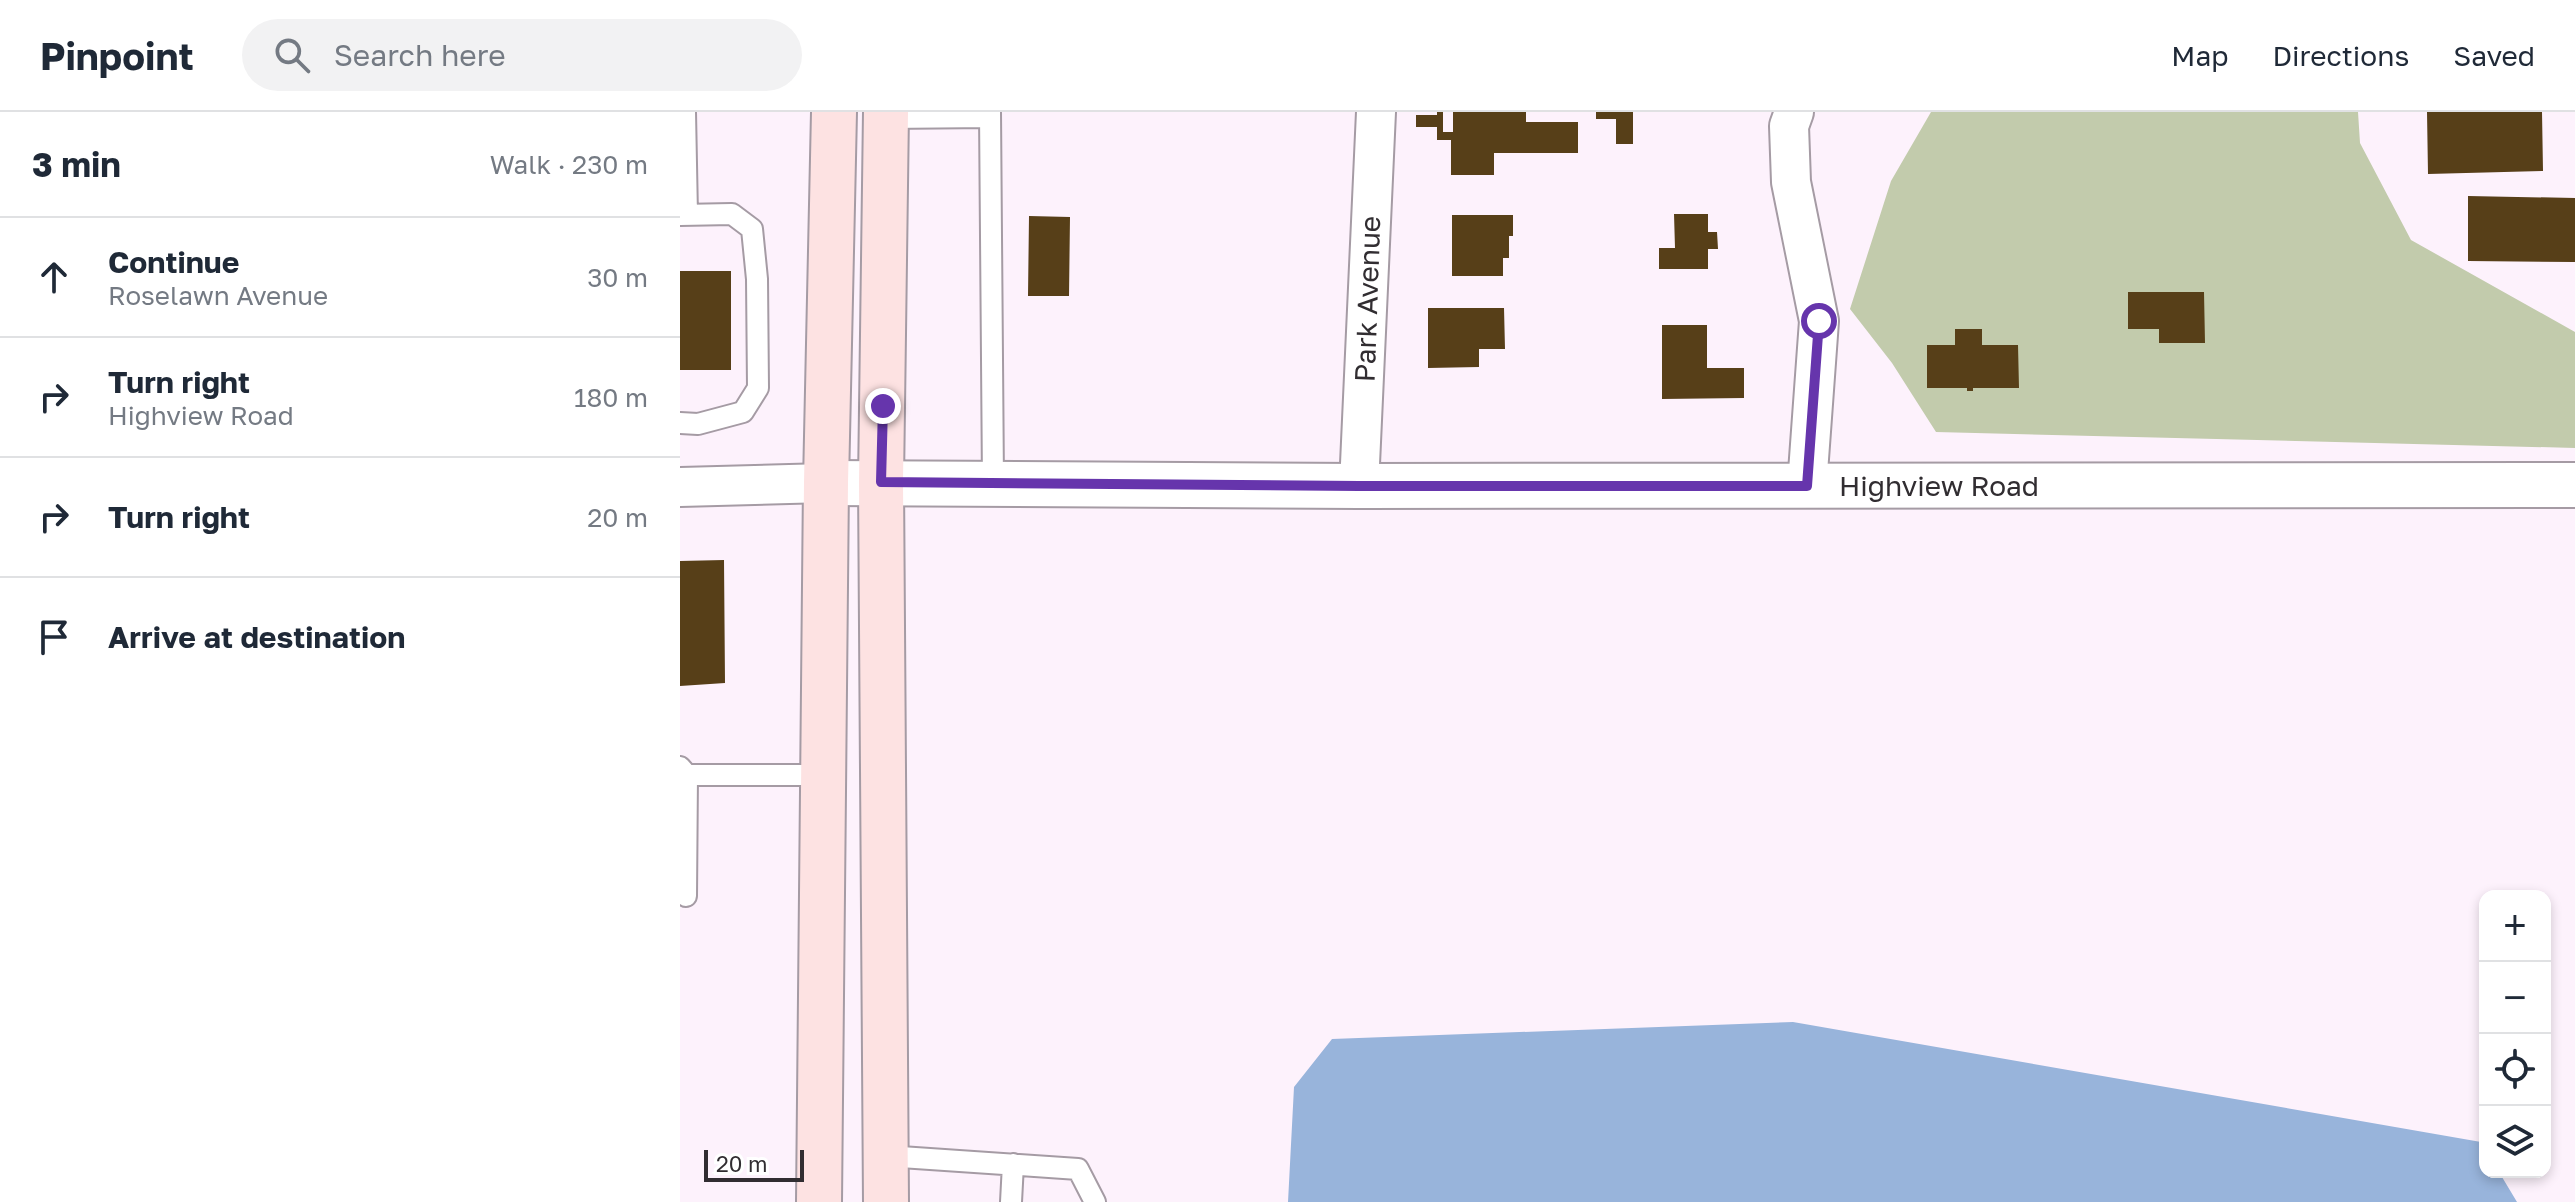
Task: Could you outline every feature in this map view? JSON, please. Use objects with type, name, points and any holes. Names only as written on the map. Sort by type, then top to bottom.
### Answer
[{"type":"main road","points":[[819,1202],[826,483],[834,112]]},
{"type":"main road","points":[[886,115],[881,482],[886,1202]]},
{"type":"street","name":"Park Avenue","points":[[1359,486],[1376,112]]},
{"type":"street","points":[[1794,112],[1789,126],[1791,182],[1819,321],[1807,486]]},
{"type":"street","name":"Highview Road","points":[[680,487],[881,482],[1359,486],[2575,485]]},
{"type":"lane","points":[[680,423],[698,424],[743,412],[758,388],[757,279],[752,229],[732,214],[684,215],[685,112]]},
{"type":"lane","points":[[886,115],[990,115],[993,482]]},
{"type":"lane","points":[[686,896],[684,771],[823,775]]},
{"type":"lane","points":[[886,1156],[1078,1169],[1095,1202]]},
{"type":"lane","points":[[1011,1202],[1013,1164]]},
{"type":"green space","points":[[1931,112],[2358,112],[2360,143],[2411,240],[2575,332],[2575,448],[1936,432],[1892,363],[1850,309],[1891,181]]},
{"type":"water","points":[[1793,1022],[2479,1142],[2479,1178],[2503,1178],[2517,1202],[1288,1202],[1294,1087],[1332,1039]]},
{"type":"building","points":[[1437,112],[1443,112],[1443,132],[1453,132],[1453,112],[1526,112],[1526,122],[1578,122],[1578,153],[1494,153],[1494,175],[1451,175],[1451,140],[1437,140],[1437,127],[1416,127],[1416,115],[1437,115]]},
{"type":"building","points":[[1596,112],[1633,112],[1633,144],[1616,144],[1616,119],[1596,119]]},
{"type":"building","points":[[2427,112],[2542,112],[2543,171],[2428,174]]},
{"type":"building","points":[[2468,196],[2575,198],[2575,262],[2468,261]]},
{"type":"building","points":[[1674,214],[1708,214],[1708,232],[1717,232],[1718,249],[1708,249],[1708,269],[1659,269],[1659,248],[1675,248]]},
{"type":"building","points":[[1452,215],[1513,215],[1513,236],[1509,236],[1509,258],[1503,258],[1503,276],[1452,276]]},
{"type":"building","points":[[1029,216],[1070,217],[1069,296],[1028,296]]},
{"type":"building","points":[[680,271],[731,271],[731,370],[680,370]]},
{"type":"building","points":[[2128,292],[2204,292],[2205,343],[2159,343],[2159,329],[2128,329]]},
{"type":"building","points":[[1428,308],[1504,308],[1505,349],[1479,349],[1479,367],[1428,368]]},
{"type":"building","points":[[1662,325],[1707,325],[1707,368],[1744,368],[1744,398],[1662,399]]},
{"type":"building","points":[[1955,329],[1982,329],[1982,345],[2018,345],[2019,388],[1973,388],[1973,391],[1967,391],[1967,388],[1927,388],[1927,345],[1955,345]]},
{"type":"building","points":[[724,560],[725,683],[680,686],[680,561]]},
{"type":"route","points":[[883,406],[881,482],[1807,486],[1819,321]]}]
